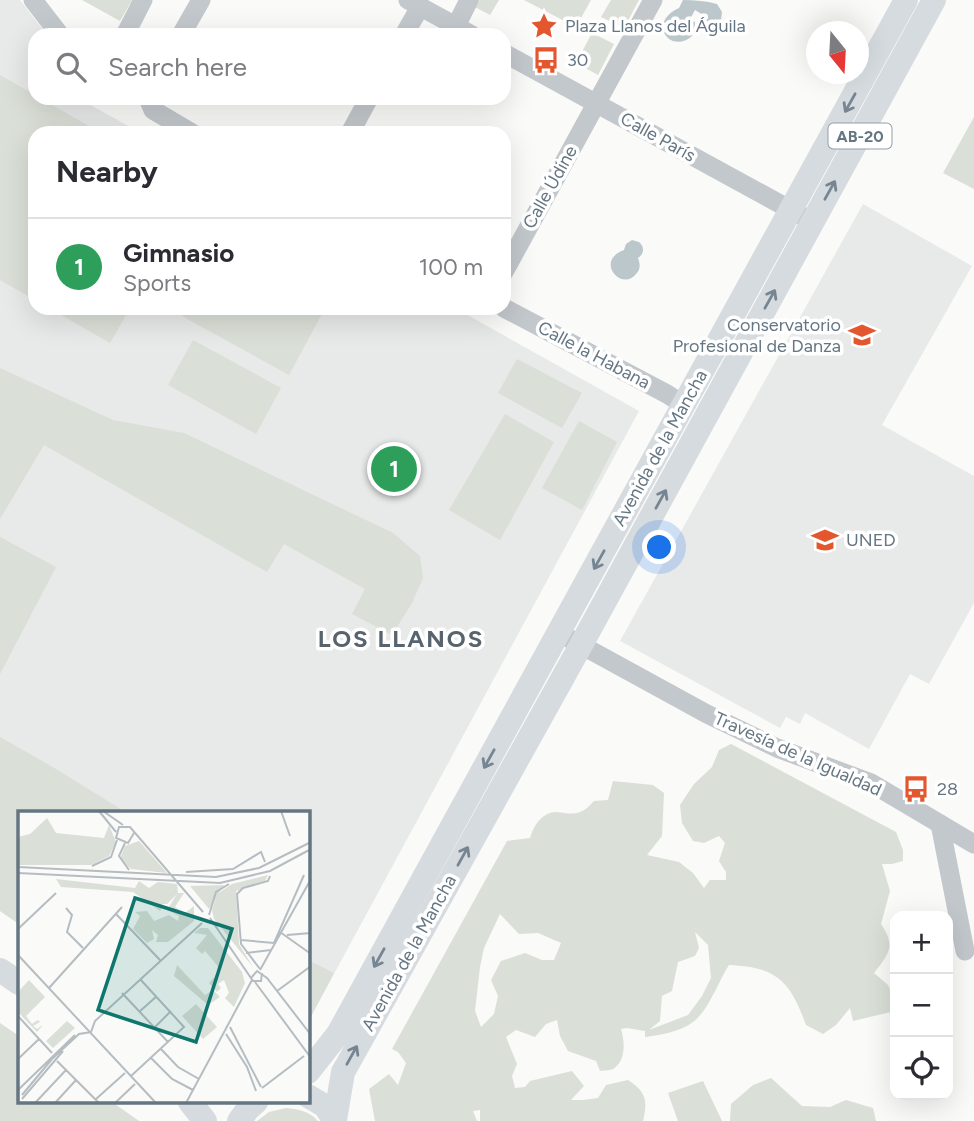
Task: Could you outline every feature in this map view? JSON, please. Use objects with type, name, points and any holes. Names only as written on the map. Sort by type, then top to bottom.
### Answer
[{"type":"main road","name":"Avenida de la Mancha","points":[[310,1069],[338,1034],[684,405],[802,216],[917,5]]},
{"type":"main road","name":"Avenida de la Mancha","points":[[335,1121],[343,1072],[785,271],[802,216]]},
{"type":"main road","points":[[0,970],[18,982]]},
{"type":"main road","points":[[310,1097],[325,1106],[335,1121]]},
{"type":"main road","points":[[192,1104],[205,1121]]},
{"type":"main road","points":[[239,1121],[254,1104]]},
{"type":"street","points":[[33,0],[55,28]]},
{"type":"street","points":[[128,28],[142,0]]},
{"type":"street","points":[[185,28],[201,0]]},
{"type":"street","points":[[465,28],[470,0]]},
{"type":"street","points":[[596,103],[653,0]]},
{"type":"street","points":[[406,28],[414,3],[459,28]]},
{"type":"street","name":"Calle París","points":[[511,57],[802,216]]},
{"type":"street","name":"Calle Údine","points":[[511,259],[596,103]]},
{"type":"street","points":[[151,105],[153,110],[180,126]]},
{"type":"street","points":[[354,126],[365,105]]},
{"type":"street","name":"Calle la Habana","points":[[511,312],[684,405]]},
{"type":"street","points":[[558,633],[581,645]]},
{"type":"street","name":"Travesía de la Igualdad","points":[[581,645],[707,714],[777,748],[871,783],[974,844]]},
{"type":"street","points":[[940,824],[965,951]]},
{"type":"shaded area","points":[[0,0],[20,0],[42,28],[28,28],[28,105],[91,105],[128,126],[28,126],[28,315],[468,315],[639,411],[310,1018],[310,811],[18,811],[18,923],[0,911]]},
{"type":"shaded area","points":[[82,0],[132,0],[120,21]]},
{"type":"shaded area","points":[[471,0],[499,0],[490,15],[469,4]]},
{"type":"shaded area","points":[[524,0],[591,0],[576,27]]},
{"type":"shaded area","points":[[611,0],[639,0],[624,28],[601,17]]},
{"type":"shaded area","points":[[683,0],[717,4],[722,12],[721,20],[716,25],[706,25],[700,18],[703,15],[695,10],[690,19],[695,22],[692,36],[684,41],[676,42],[670,39],[665,35],[664,21],[679,8]]},
{"type":"shaded area","points":[[592,33],[614,44],[598,75],[576,63]]},
{"type":"shaded area","points":[[0,75],[28,91],[28,105],[52,105],[89,126],[28,126],[28,296],[0,280]]},
{"type":"shaded area","points":[[974,117],[974,189],[943,173]]},
{"type":"shaded area","name":"UNED","points":[[863,204],[972,266],[882,425],[974,476],[974,603],[929,684],[910,674],[869,749],[805,713],[800,724],[786,717],[780,728],[620,641]]},
{"type":"shaded area","points":[[632,240],[641,244],[642,255],[638,258],[640,264],[636,274],[630,279],[624,279],[614,273],[611,261]]},
{"type":"shaded area","points":[[61,315],[126,315],[110,343]]},
{"type":"shaded area","points":[[182,315],[321,315],[289,375]]},
{"type":"shaded area","points":[[193,340],[281,388],[256,434],[168,385]]},
{"type":"shaded area","points":[[517,359],[582,393],[562,428],[498,393]]},
{"type":"shaded area","points":[[0,368],[113,420],[184,433],[393,533],[420,556],[423,578],[412,603],[392,635],[352,614],[365,589],[284,544],[267,572],[44,445],[0,519]]},
{"type":"shaded area","points":[[505,414],[554,442],[500,540],[449,510]]},
{"type":"shaded area","points":[[579,421],[617,442],[582,510],[542,488]]},
{"type":"shaded area","points":[[0,537],[56,567],[0,674]]},
{"type":"shaded area","points":[[0,737],[124,811],[18,811],[18,923],[0,911]]},
{"type":"shaded area","points":[[731,744],[896,832],[903,850],[903,861],[882,864],[890,891],[881,924],[888,938],[889,950],[874,973],[890,990],[890,1012],[853,1021],[850,1008],[836,1025],[823,1034],[806,1025],[794,997],[779,979],[759,969],[729,965],[704,1010],[688,1025],[645,1037],[645,1031],[621,1029],[624,1045],[622,1056],[617,1066],[611,1070],[600,1071],[596,1061],[568,1051],[560,1036],[557,1020],[546,1024],[535,1037],[516,1030],[506,1037],[517,1064],[512,1076],[515,1088],[525,1087],[530,1081],[572,1071],[584,1086],[571,1100],[583,1100],[598,1098],[606,1085],[628,1080],[644,1097],[643,1121],[480,1121],[480,1110],[473,1111],[477,1121],[375,1121],[369,1089],[389,1074],[398,1085],[406,1063],[398,1052],[392,1049],[507,841],[530,838],[536,824],[547,814],[577,813],[594,801],[608,800],[613,781],[653,785],[664,793],[662,836],[647,855],[679,862],[693,873],[704,888],[710,880],[726,880],[726,872],[719,861],[725,843],[719,836],[704,843],[693,841],[682,823],[680,805],[694,784],[712,767],[719,750]],"holes":[[[500,914],[519,934],[538,933],[561,943],[554,960],[542,960],[525,953],[501,961],[491,980],[498,996],[494,1014],[481,1027],[475,1011],[480,967],[484,948]],[[695,932],[708,945],[711,978],[702,996],[688,1015],[649,1030],[660,1021],[662,996],[672,991],[678,962],[695,956],[699,948]]]},
{"type":"shaded area","points":[[310,961],[334,973],[310,1018]]},
{"type":"shaded area","points":[[0,1023],[18,1035],[18,1104],[115,1104],[139,1121],[0,1121]]},
{"type":"shaded area","points":[[771,1078],[802,1106],[830,1107],[846,1100],[873,1108],[876,1121],[730,1121],[731,1104],[753,1085]]},
{"type":"shaded area","points":[[703,1081],[722,1121],[678,1121],[668,1093]]},
{"type":"shaded area","points":[[286,1108],[303,1111],[318,1121],[257,1121],[269,1112]]},
{"type":"place","name":"Plaza Llanos del Águila","points":[[544,26]]},
{"type":"place","name":"30","points":[[546,60]]},
{"type":"place","name":"Conservatorio Profesional de Danza","points":[[862,335]]},
{"type":"place","name":"Gimnasio","points":[[394,469]]},
{"type":"place","name":"UNED","points":[[825,540]]},
{"type":"place","name":"28","points":[[916,789]]},
{"type":"district","name":"LOS LLANOS","points":[[401,638]]}]
